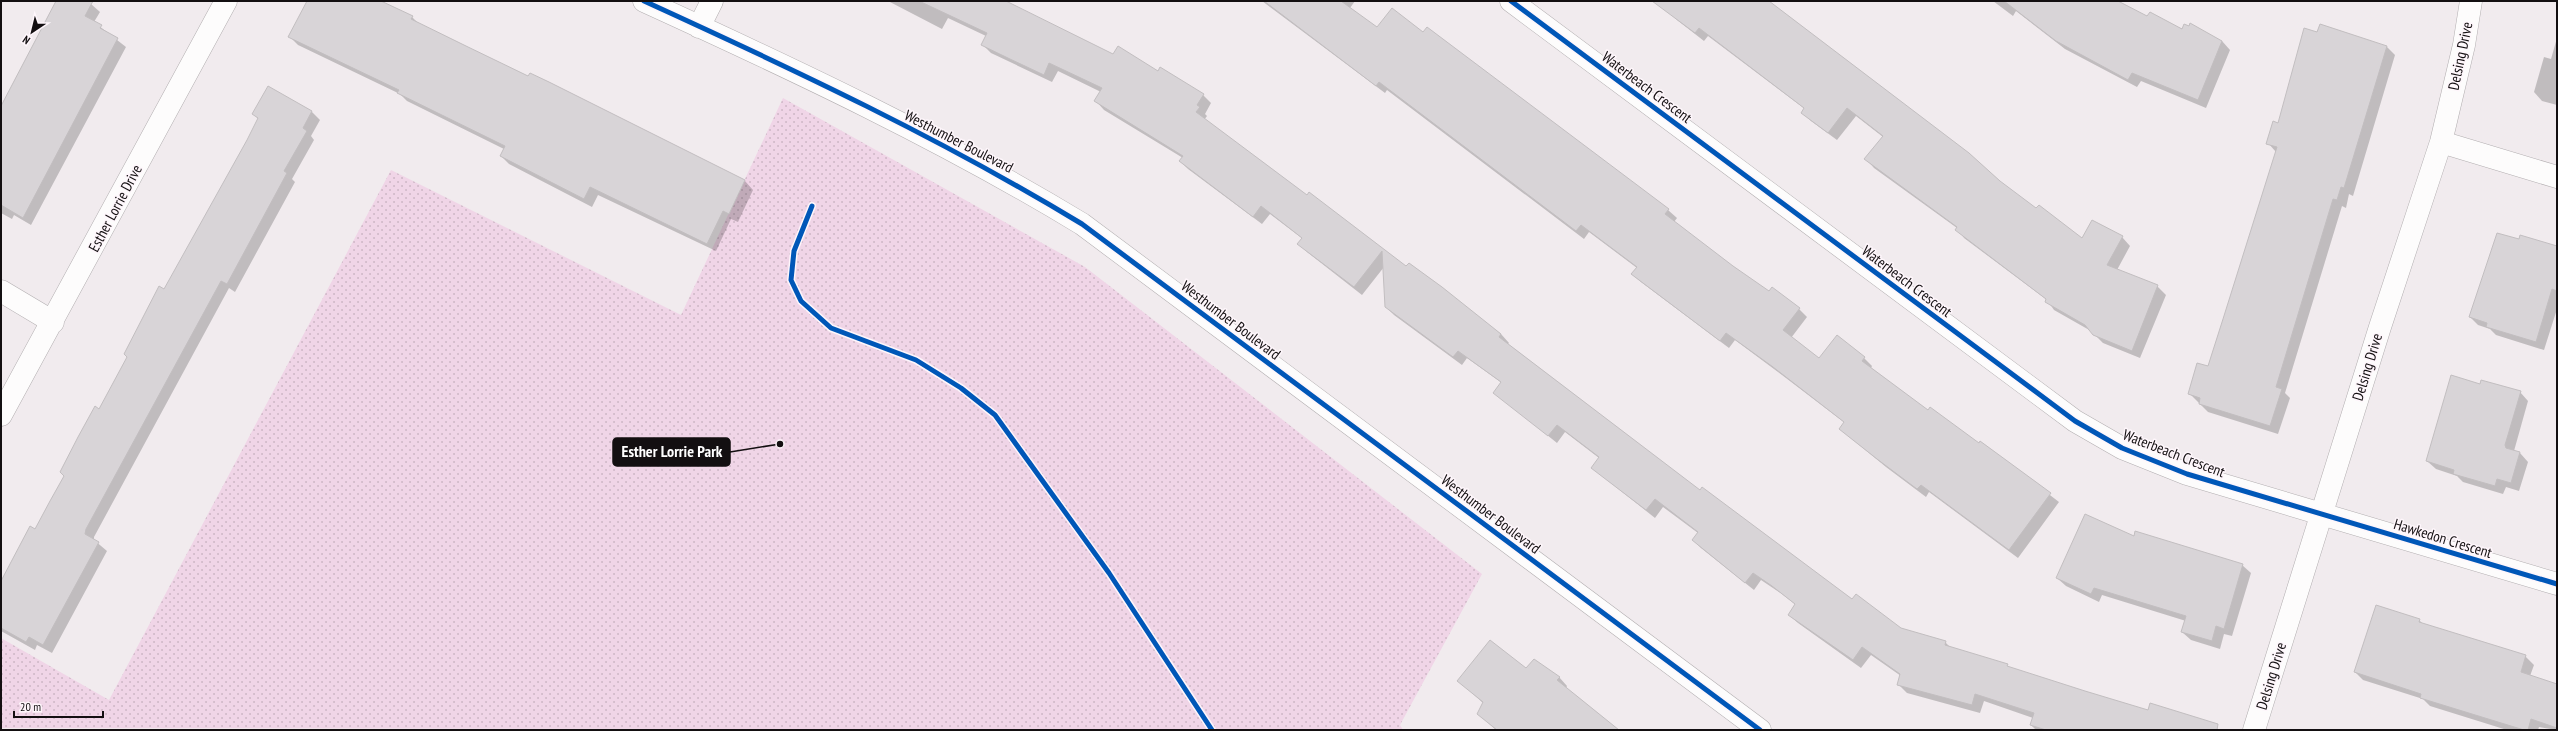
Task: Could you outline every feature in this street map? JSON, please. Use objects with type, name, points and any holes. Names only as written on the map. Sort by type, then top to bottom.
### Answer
[{"type":"street","name":"Esther Lorrie Drive","points":[[1,415],[54,322],[226,1]]},
{"type":"street","name":"Westhumber Boulevard","points":[[644,1],[847,98],[1014,183],[1082,224],[1760,730]]},
{"type":"street","points":[[700,27],[712,1]]},
{"type":"street","name":"Waterbeach Crescent","points":[[1511,1],[2075,421],[2122,448],[2187,474],[2322,514]]},
{"type":"street","name":"Delsing Drive","points":[[2254,730],[2380,327],[2441,142],[2464,45],[2471,1]]},
{"type":"street","points":[[2441,142],[2557,177]]},
{"type":"street","points":[[1,291],[54,322]]},
{"type":"street","name":"Hawkedon Crescent","points":[[2322,514],[2557,584]]},
{"type":"shaded area","points":[[783,98],[1085,267],[1482,574],[1400,725],[1403,730],[1,728],[1,638],[109,700],[391,170],[681,315]]},
{"type":"building","points":[[56,1],[93,1],[85,16],[102,25],[100,28],[118,38],[23,218],[1,205],[1,106]]},
{"type":"building","points":[[307,1],[381,1],[413,16],[411,19],[528,76],[530,73],[549,82],[745,180],[729,214],[723,211],[707,244],[590,187],[584,199],[500,156],[505,146],[397,93],[399,90],[288,37]]},
{"type":"building","points":[[919,1],[1006,1],[1113,54],[1118,46],[1158,71],[1160,67],[1204,94],[1197,105],[1200,107],[1196,112],[1307,195],[1309,192],[1406,266],[1409,263],[1442,287],[1501,334],[1499,337],[1700,490],[1702,487],[1852,599],[1856,594],[1901,628],[1946,641],[1945,645],[2008,664],[2007,666],[2085,691],[2148,710],[2150,703],[2218,724],[2217,730],[2046,730],[2030,725],[2034,713],[1975,694],[1972,705],[1897,685],[1900,674],[1862,647],[1853,660],[1788,615],[1795,604],[1772,586],[1753,573],[1745,583],[1692,540],[1698,532],[1655,499],[1646,510],[1591,468],[1599,457],[1557,425],[1548,436],[1493,393],[1501,382],[1458,351],[1453,357],[1385,307],[1382,251],[1354,287],[1297,244],[1302,238],[1261,206],[1253,217],[1179,161],[1183,156],[1094,101],[1102,88],[1049,63],[1044,75],[1010,59],[981,45],[987,33]]},
{"type":"building","points":[[1264,1],[1341,1],[1377,27],[1392,8],[1423,32],[1427,27],[1669,209],[1665,214],[1733,266],[1769,291],[1772,287],[1800,308],[1783,330],[1819,358],[1837,335],[1865,357],[1862,361],[1928,410],[1930,407],[1979,443],[1980,441],[2051,493],[2009,550],[1921,485],[1917,489],[1877,459],[1839,429],[1844,422],[1773,367],[1726,333],[1720,341],[1631,274],[1637,267],[1581,225],[1576,231],[1379,82],[1376,86]]},
{"type":"building","points":[[1652,1],[1769,1],[1969,153],[2000,181],[2036,208],[2039,205],[2082,238],[2092,220],[2123,236],[2107,265],[2158,285],[2132,351],[2093,335],[2085,325],[2045,302],[2046,299],[1955,230],[1957,227],[1864,159],[1883,136],[1847,108],[1828,133],[1801,113],[1804,108],[1699,28],[1695,33]]},
{"type":"building","points":[[2004,1],[2118,1],[2147,16],[2150,12],[2182,29],[2184,24],[2189,26],[2190,23],[2222,41],[2198,100],[2132,73],[2128,80],[2056,41]]},
{"type":"building","points":[[2320,24],[2387,46],[2344,188],[2341,187],[2337,200],[2333,199],[2276,387],[2282,389],[2270,426],[2199,404],[2200,398],[2188,394],[2197,363],[2208,366],[2223,319],[2277,147],[2266,144],[2273,121],[2278,123],[2304,28],[2317,32]]},
{"type":"building","points":[[268,86],[312,111],[303,128],[307,131],[284,171],[287,173],[227,284],[221,281],[86,529],[85,534],[99,542],[43,645],[29,637],[26,642],[1,628],[1,581],[30,526],[35,529],[64,476],[60,472],[95,406],[99,409],[127,357],[124,354],[159,286],[164,289],[247,140],[258,118],[252,114]]},
{"type":"building","points":[[2497,233],[2519,239],[2520,235],[2557,246],[2557,291],[2552,289],[2536,342],[2486,327],[2487,323],[2469,317]]},
{"type":"building","points":[[2451,375],[2480,384],[2481,380],[2521,391],[2505,445],[2506,448],[2520,452],[2511,483],[2497,479],[2495,486],[2453,474],[2454,470],[2426,461]]},
{"type":"building","points":[[2085,514],[2134,536],[2135,531],[2243,564],[2224,629],[2216,626],[2212,641],[2181,632],[2186,616],[2094,588],[2091,594],[2056,578]]},
{"type":"building","points":[[2376,605],[2420,619],[2419,622],[2526,655],[2521,672],[2557,684],[2557,728],[2531,719],[2528,730],[2524,730],[2420,698],[2421,694],[2354,672]]},
{"type":"building","points":[[1490,640],[1526,668],[1534,659],[1560,677],[1557,680],[1619,730],[1497,730],[1477,714],[1483,702],[1457,681]]},
{"type":"cycle path","points":[[644,1],[811,79],[921,134],[1082,224],[1760,730]]},
{"type":"cycle path","points":[[1511,1],[2075,421],[2122,448],[2187,474],[2557,584]]},
{"type":"cycle path","points":[[812,206],[794,251],[791,280],[801,301],[831,328],[916,360],[961,388],[995,415],[1109,573],[1212,730]]},
{"type":"place","name":"Esther Lorrie Park","points":[[780,444]]}]
